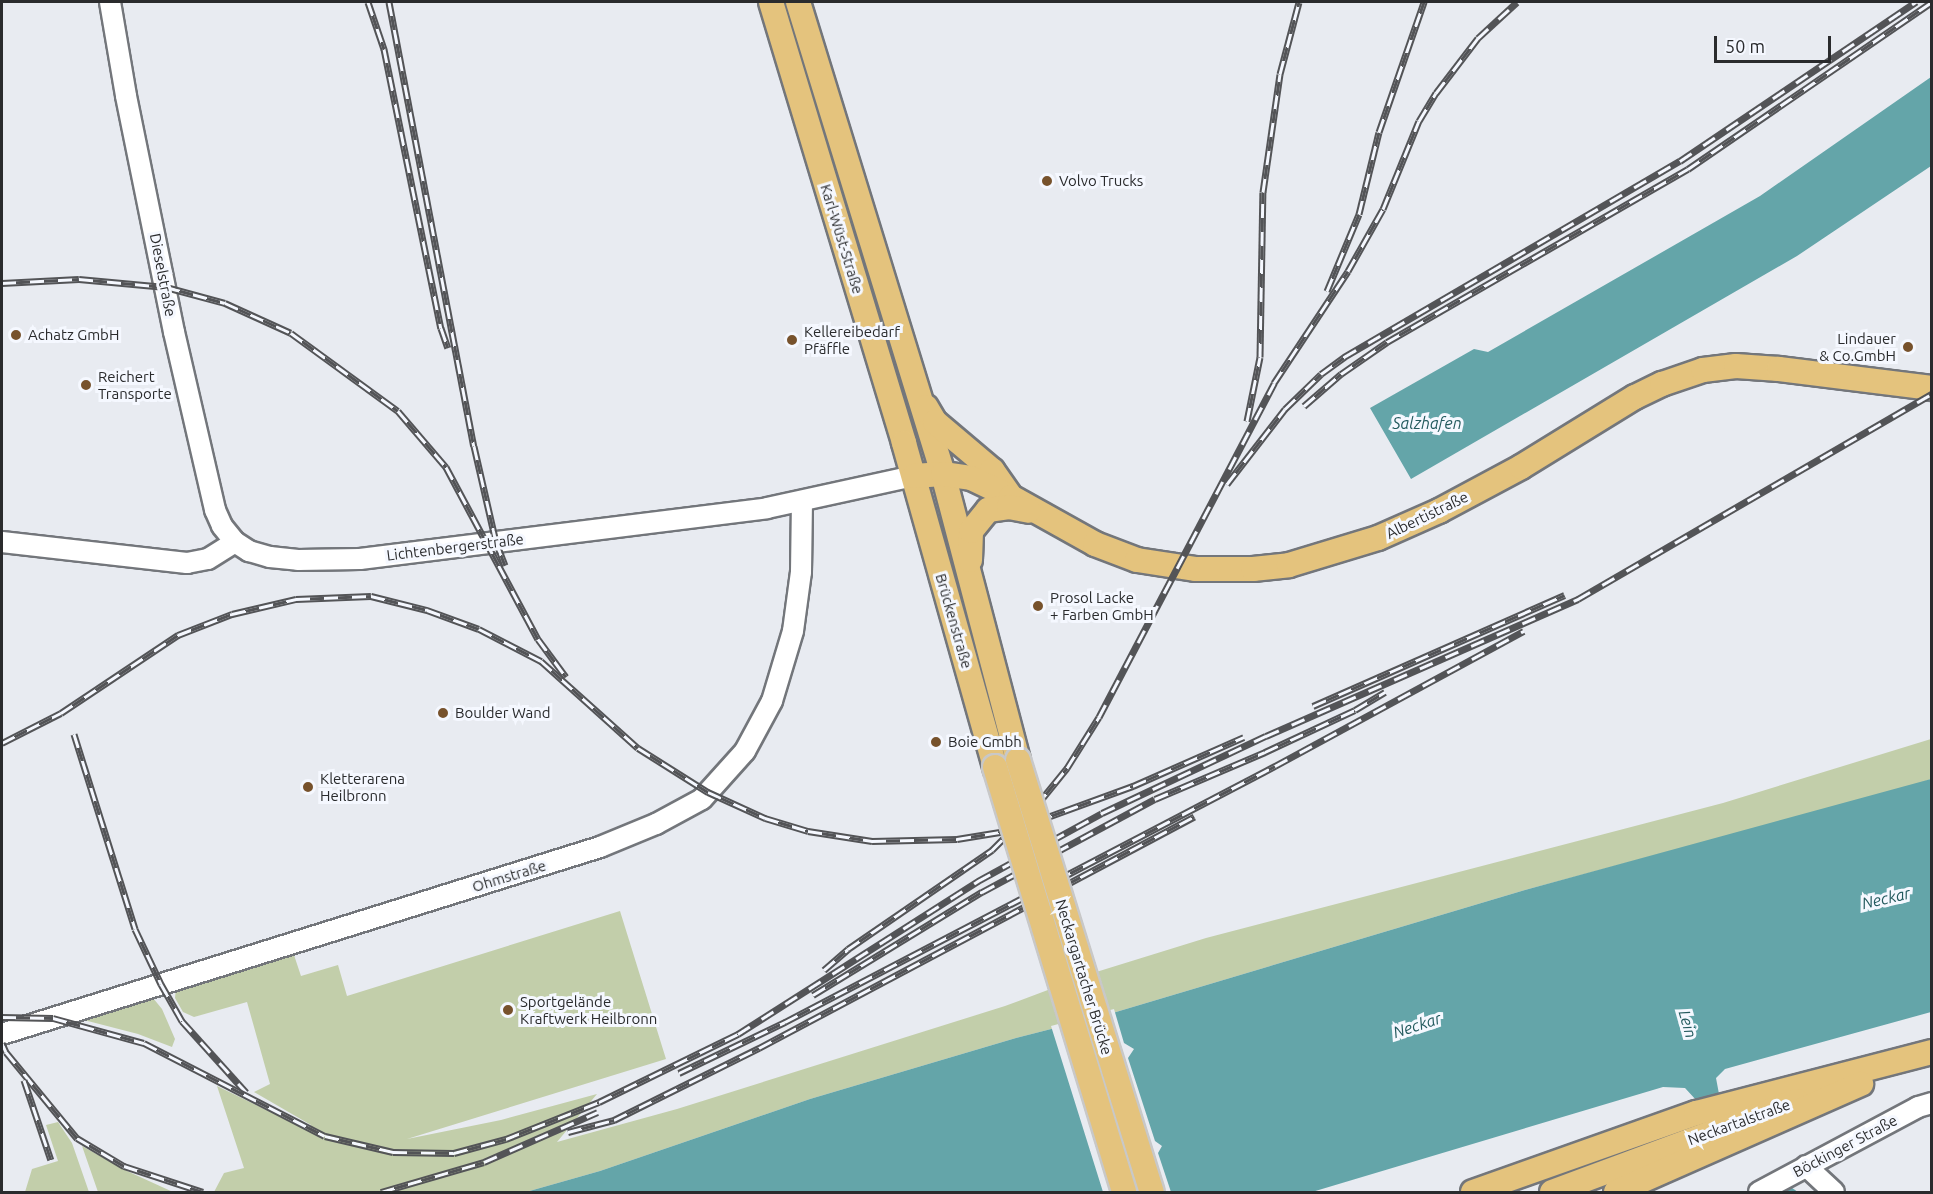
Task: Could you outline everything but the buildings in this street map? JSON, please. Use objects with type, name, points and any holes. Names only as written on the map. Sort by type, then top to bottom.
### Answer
[{"type":"main road","name":"Karl-Wüst-Straße","points":[[771,2],[914,476]]},
{"type":"main road","name":"Karl-Wüst-Straße","points":[[798,2],[943,474]]},
{"type":"main road","name":"Albertistraße","points":[[914,476],[943,474],[971,478],[1011,497],[1095,544],[1137,560],[1177,567],[1218,570],[1289,565],[1378,538],[1439,511],[1662,384],[1703,370],[1736,366],[1779,369],[1932,388]]},
{"type":"main road","points":[[918,392],[935,422],[992,470],[1011,497]]},
{"type":"main road","name":"Brückenstraße","points":[[943,474],[970,577],[1006,763]]},
{"type":"main road","name":"Brückenstraße","points":[[914,476],[1006,763]]},
{"type":"main road","points":[[970,577],[971,531],[981,516],[988,510],[1009,507],[1042,514]]},
{"type":"main road","name":"Neckargartacher Brücke","points":[[1006,763],[1124,1192]]},
{"type":"main road","name":"Neckargartacher Brücke","points":[[1006,763],[1152,1192]]},
{"type":"main road","points":[[1473,1192],[1696,1113],[1932,1052]]},
{"type":"main road","name":"Neckartalstraße","points":[[1552,1192],[1750,1117],[1861,1083],[1932,1066]]},
{"type":"main road","points":[[1616,1192],[1861,1083]]},
{"type":"street","name":"Dieselstraße","points":[[110,2],[126,96],[200,448],[215,510],[222,526],[235,542]]},
{"type":"street","name":"Lichtenbergerstraße","points":[[235,542],[249,551],[270,557],[326,562],[360,559],[802,502],[914,476]]},
{"type":"street","name":"Ohmstraße","points":[[2,1034],[600,847],[656,824],[702,799],[745,751],[772,701],[793,631],[801,572],[802,502]]},
{"type":"street","points":[[2,542],[187,562],[208,559],[235,542]]},
{"type":"street","name":"Böckinger Straße","points":[[1762,1191],[1918,1107],[1932,1102]]},
{"type":"street","points":[[1801,1169],[1834,1192]]},
{"type":"green space","points":[[1931,739],[1931,779],[1913,786],[1525,890],[1106,1015],[1016,1038],[810,1099],[600,1171],[526,1192],[214,1192],[224,1173],[244,1168],[217,1086],[307,1130],[311,1125],[254,1092],[270,1084],[247,1002],[194,1017],[183,1012],[175,998],[176,988],[293,952],[301,976],[338,965],[347,996],[620,911],[666,1059],[407,1139],[501,1120],[597,1094],[557,1142],[677,1109],[1005,1006],[1093,973],[1206,938],[1723,803]]},
{"type":"green space","points":[[153,998],[162,1009],[175,1039],[172,1047],[138,1034],[80,1019],[120,1002]]},
{"type":"green space","points":[[58,1122],[72,1143],[89,1192],[25,1192],[32,1169],[58,1161],[46,1125]]},
{"type":"green space","points":[[82,1146],[127,1171],[173,1192],[98,1192]]},
{"type":"water","name":"Salzhafen","points":[[1931,77],[1931,166],[1797,256],[1411,479],[1370,408],[1474,349],[1488,352],[1760,196]]},
{"type":"water","points":[[1931,779],[1931,1012],[1725,1069],[1716,1078],[1719,1094],[1697,1101],[1685,1088],[1663,1087],[1312,1192],[526,1192],[600,1171],[810,1099],[1016,1038],[1106,1015],[1525,890]]},
{"type":"pier","points":[[1114,1009],[1124,1043],[1134,1049],[1128,1058],[1155,1141],[1162,1146],[1158,1153],[1171,1192],[1103,1192],[1051,1026]]},
{"type":"waterway","points":[[1784,1185],[1794,1192]]},
{"type":"railway","points":[[368,2],[384,49],[441,328],[448,348]]},
{"type":"railway","points":[[389,2],[474,446],[496,542],[505,565]]},
{"type":"railway","points":[[1247,421],[1260,357],[1263,192],[1280,74],[1299,2]]},
{"type":"railway","points":[[1327,291],[1359,214],[1379,132],[1424,2]]},
{"type":"railway","points":[[824,970],[848,949],[992,850],[1037,805],[1067,768],[1099,717],[1274,383],[1348,271],[1383,209],[1419,121],[1436,93],[1478,38],[1517,2]]},
{"type":"railway","points":[[1227,484],[1285,409],[1321,374],[1344,357],[1680,161],[1916,2]]},
{"type":"railway","points":[[1304,406],[1341,374],[1387,342],[1688,169],[1932,2]]},
{"type":"railway","points":[[2,283],[79,279],[166,287],[225,303],[291,333],[398,411],[446,467],[538,639],[566,677]]},
{"type":"railway","points":[[2,1017],[53,1018],[144,1043],[325,1136],[393,1152],[454,1153],[506,1139],[599,1102],[738,1034],[978,881],[1102,813],[1266,736],[1578,599],[1932,394]]},
{"type":"railway","points":[[1313,706],[1565,595]]},
{"type":"railway","points":[[2,743],[61,713],[178,635],[232,614],[296,599],[371,596],[427,610],[479,629],[541,661],[638,748],[708,792],[765,818],[808,831],[872,841],[957,839],[1012,830],[1133,786],[1244,737]]},
{"type":"railway","points":[[679,1073],[785,1022],[1275,766],[1524,631]]},
{"type":"railway","points":[[813,995],[982,892],[1155,799],[1265,752],[1355,710],[1385,692]]},
{"type":"railway","points":[[74,734],[135,929],[161,984],[182,1021],[246,1092]]},
{"type":"railway","points":[[568,1132],[614,1120],[759,1048],[1194,817]]},
{"type":"railway","points":[[2,1043],[6,1052],[77,1138],[124,1166],[203,1192]]},
{"type":"railway","points":[[24,1080],[51,1160]]},
{"type":"railway","points":[[381,1192],[484,1162],[598,1112]]},
{"type":"place","name":"Volvo Trucks","points":[[1047,181]]},
{"type":"place","name":"Achatz GmbH","points":[[16,335]]},
{"type":"place","name":"Kellereibedarf Pfäffle","points":[[792,340]]},
{"type":"place","name":"Lindauer & Co.GmbH","points":[[1908,347]]},
{"type":"place","name":"Reichert Transporte","points":[[86,385]]},
{"type":"place","name":"Prosol Lacke + Farben GmbH","points":[[1038,606]]},
{"type":"place","name":"Boulder Wand","points":[[443,713]]},
{"type":"place","name":"Boie Gmbh","points":[[936,742]]},
{"type":"place","name":"Kletterarena Heilbronn","points":[[308,787]]},
{"type":"place","name":"Sportgelände Kraftwerk Heilbronn","points":[[508,1010]]},
{"type":"water label","name":"Neckar","points":[[1886,898]]},
{"type":"water label","name":"Lein","points":[[1688,1024]]},
{"type":"water label","name":"Neckar","points":[[1417,1025]]}]
